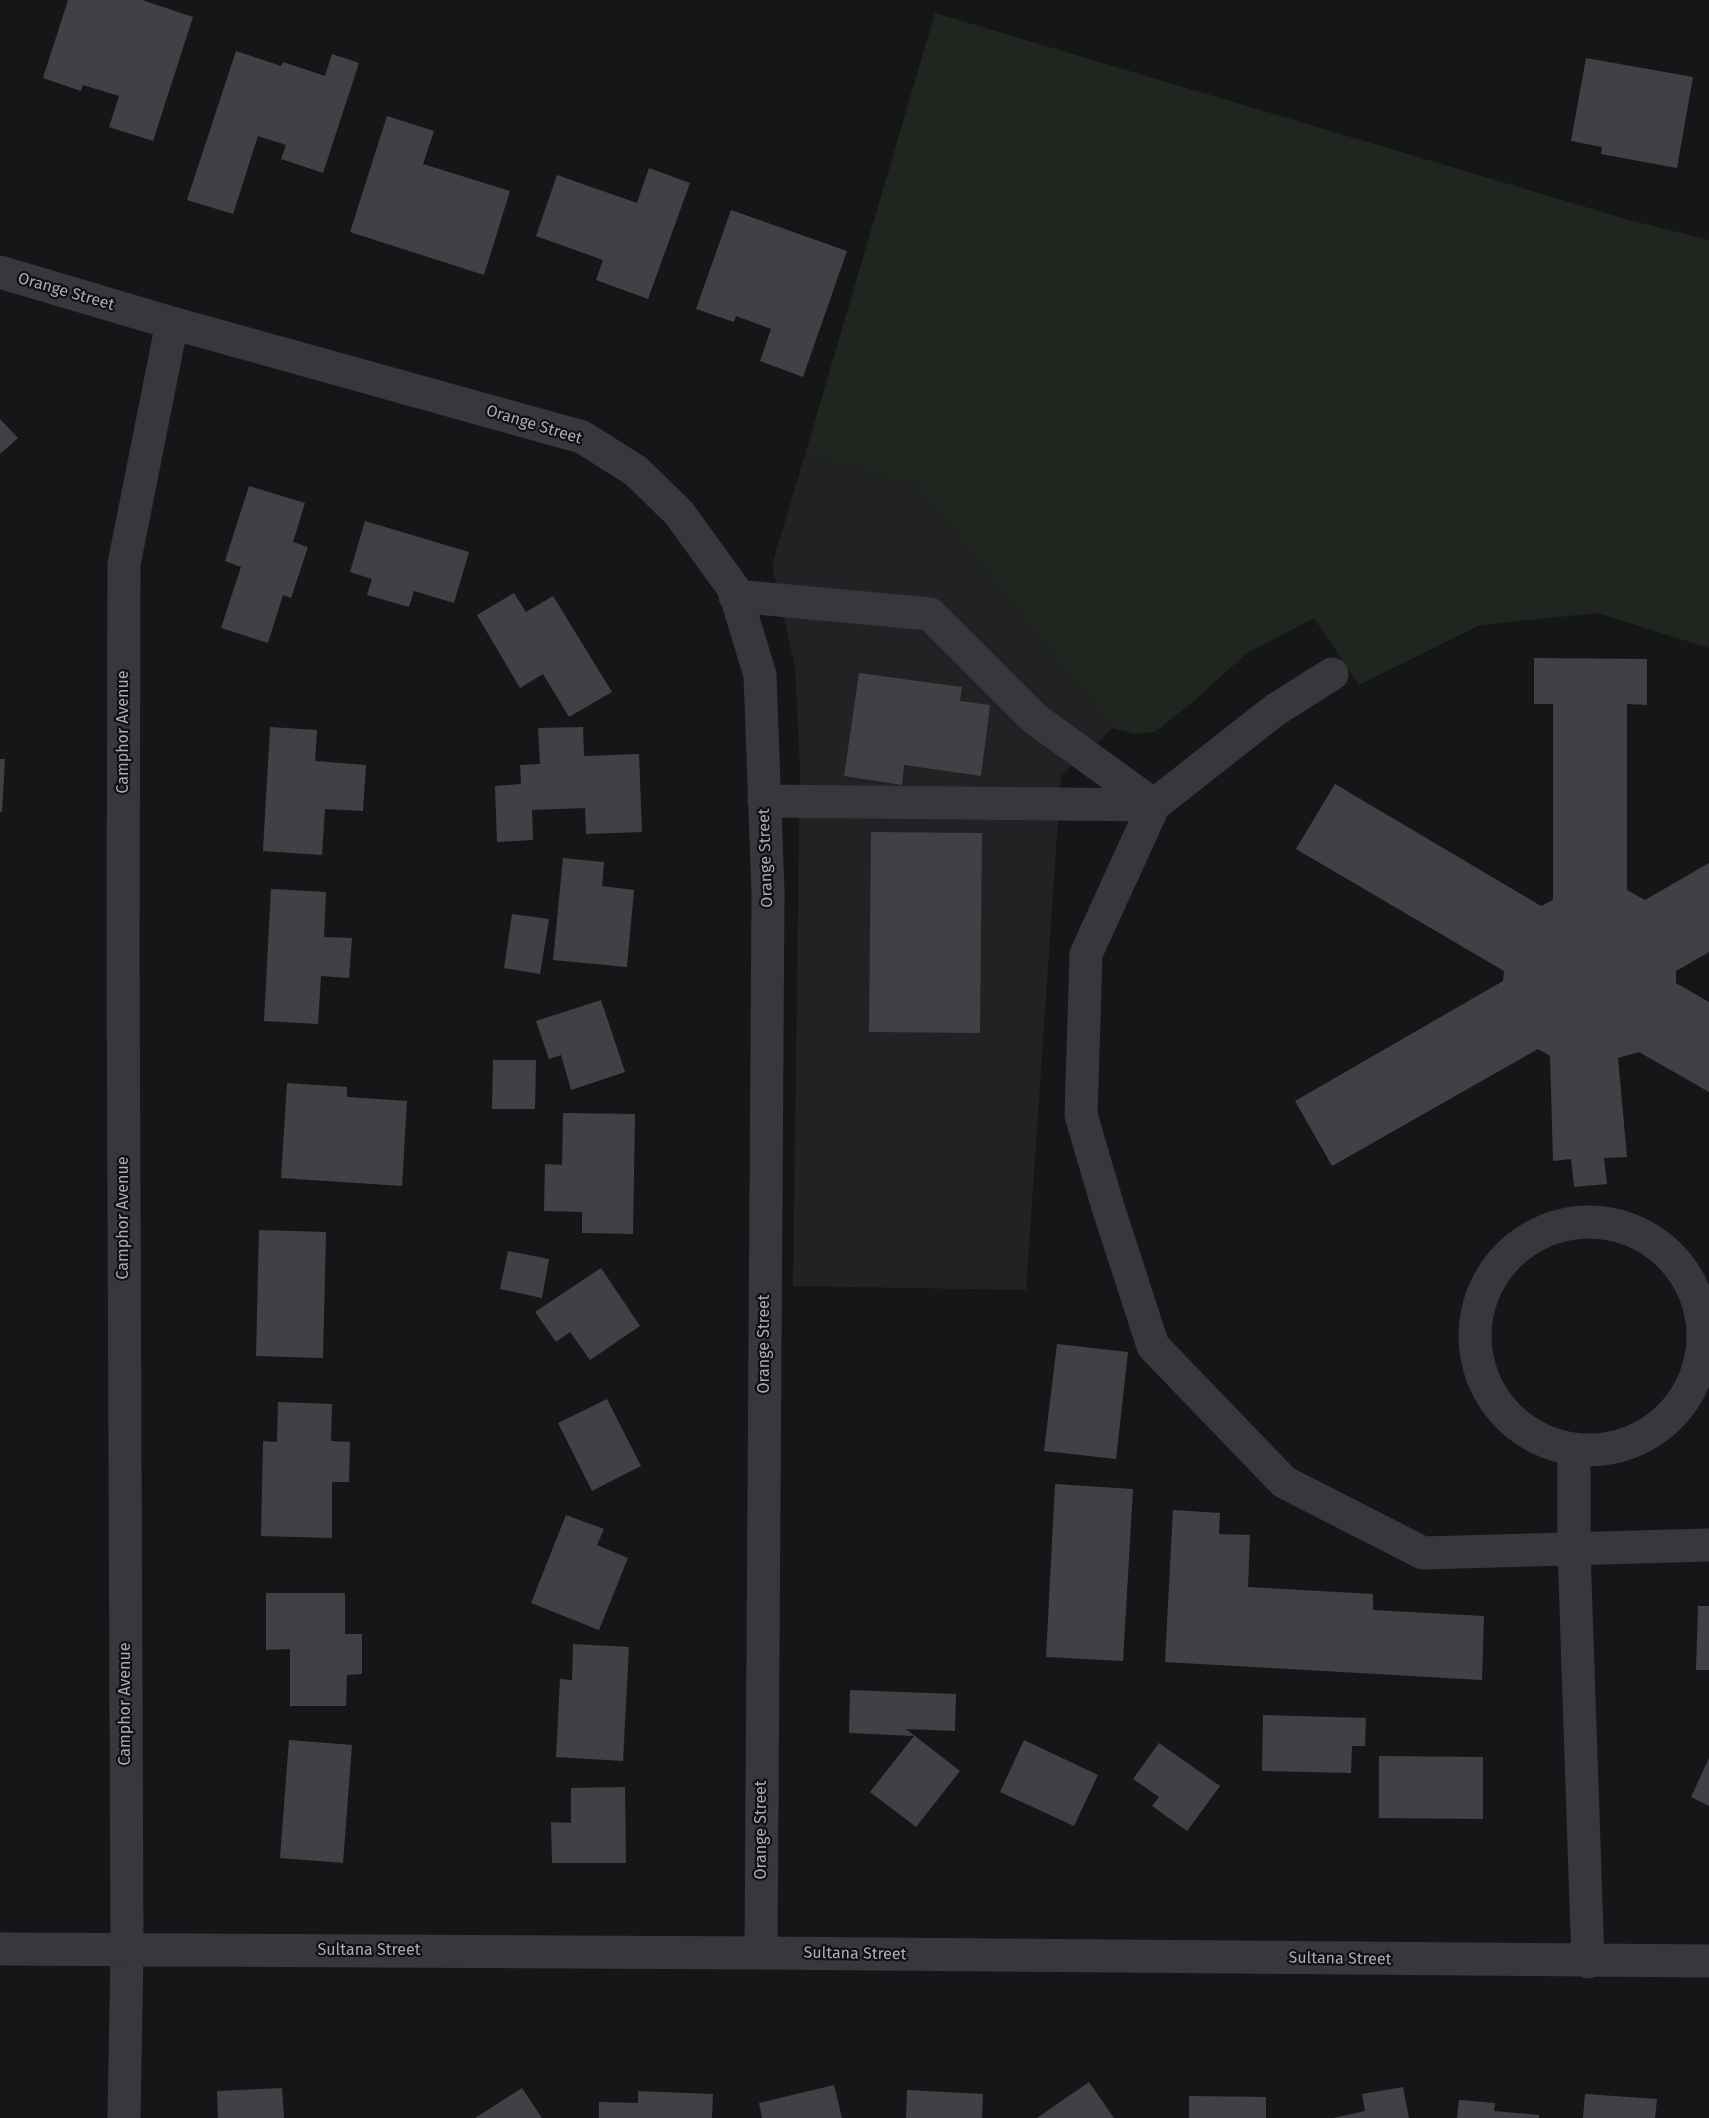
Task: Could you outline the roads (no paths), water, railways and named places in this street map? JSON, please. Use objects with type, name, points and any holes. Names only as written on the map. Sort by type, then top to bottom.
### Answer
[{"type":"street","name":"Orange Street","points":[[0,273],[582,437],[636,471],[679,513],[734,589],[760,675],[768,892],[761,1953]]},
{"type":"street","name":"Camphor Avenue","points":[[124,2118],[127,1950],[123,976],[124,564],[172,323]]},
{"type":"street","points":[[735,596],[930,614],[1034,718],[1154,805]]},
{"type":"street","points":[[1332,674],[1275,710],[1154,805],[1086,954],[1081,1114],[1152,1346],[1284,1482],[1423,1553],[1709,1545]]},
{"type":"street","points":[[764,801],[1154,805]]},
{"type":"street","points":[[1574,1222],[1612,1224],[1648,1238],[1677,1263],[1705,1310],[1704,1339],[1698,1370],[1683,1403],[1657,1428],[1624,1445],[1574,1449],[1551,1444],[1517,1426],[1491,1397],[1476,1362],[1474,1324],[1484,1287],[1506,1255],[1537,1233],[1574,1222]]},
{"type":"street","points":[[1574,1449],[1574,1550],[1588,1962]]},
{"type":"street","name":"Sultana Street","points":[[0,1949],[761,1953],[1588,1962],[1709,1961]]}]
